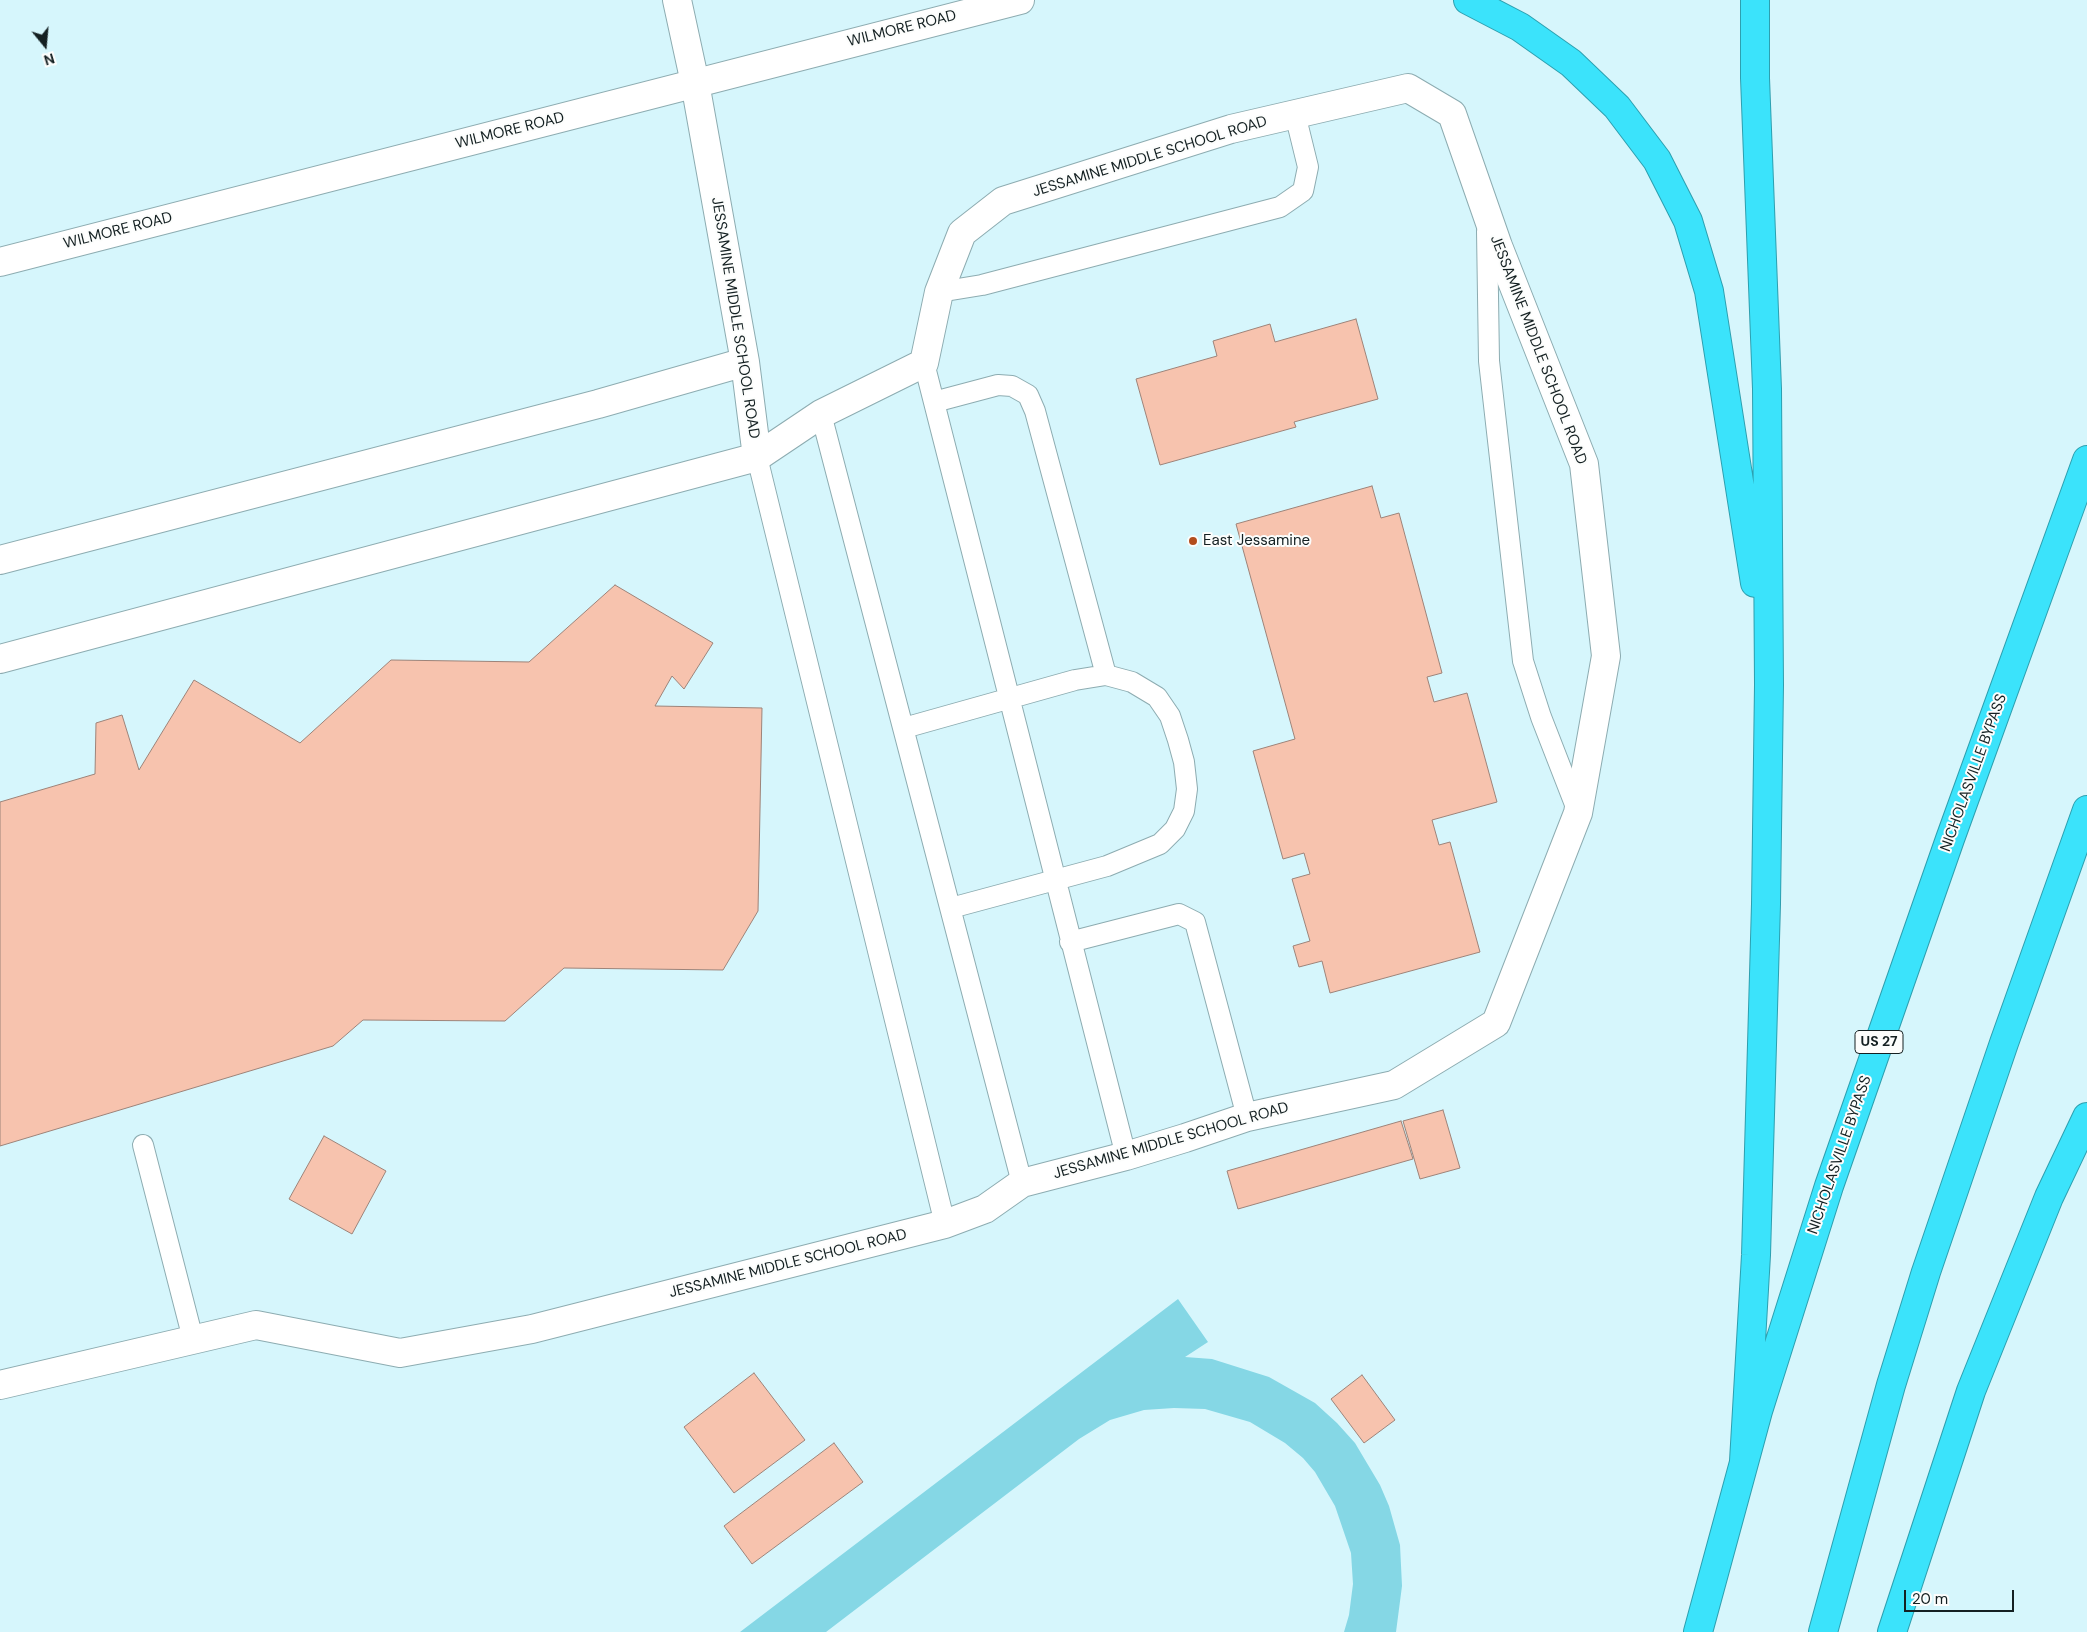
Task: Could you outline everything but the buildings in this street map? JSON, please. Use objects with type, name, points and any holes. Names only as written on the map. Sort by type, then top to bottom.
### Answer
[{"type":"highway","points":[[1468,0],[1520,27],[1571,62],[1617,107],[1657,160],[1688,221],[1709,291],[1769,671]]},
{"type":"highway","points":[[1744,1461],[1756,1255],[1766,904],[1769,671],[1767,398],[1755,78],[1755,0]]},
{"type":"highway","name":"NICHOLASVILLE BYPASS","points":[[1698,1632],[1744,1461],[1792,1299],[1853,1116],[2087,460]]},
{"type":"highway","points":[[1823,1632],[1890,1384],[2000,1052],[2087,810]]},
{"type":"highway","points":[[1892,1632],[1971,1391],[2049,1197],[2087,1118]]},
{"type":"street","name":"JESSAMINE MIDDLE SCHOOL ROAD","points":[[0,1385],[256,1325],[400,1353],[532,1329],[945,1224],[985,1209],[1022,1183],[1126,1156],[1247,1117],[1394,1085],[1496,1023],[1578,813],[1606,656],[1584,464],[1486,214],[1452,114],[1408,88],[1231,130],[1003,201],[962,233],[939,292],[924,363],[821,414],[757,457],[744,362],[695,83],[677,0]]},
{"type":"street","name":"WILMORE ROAD","points":[[0,262],[1020,0]]},
{"type":"street","points":[[0,560],[598,404],[744,362]]},
{"type":"street","points":[[0,659],[757,457]]},
{"type":"lane","points":[[939,292],[982,285],[1280,207],[1302,191],[1308,167],[1295,114]]},
{"type":"lane","points":[[1486,214],[1489,361],[1523,661],[1541,717],[1578,813]]},
{"type":"lane","points":[[924,363],[1126,1156]]},
{"type":"lane","points":[[934,402],[998,385],[1012,386],[1028,395],[1035,412],[1106,675]]},
{"type":"lane","points":[[821,414],[1022,1183]]},
{"type":"lane","points":[[757,457],[945,1224]]},
{"type":"lane","points":[[904,728],[1075,680],[1106,675],[1132,682],[1157,697],[1170,716],[1184,762],[1186,789],[1184,811],[1175,829],[1160,844],[1107,866],[951,908]]},
{"type":"lane","points":[[1070,942],[1179,914],[1195,922],[1247,1117]]},
{"type":"lane","points":[[143,1145],[193,1339]]},
{"type":"shaded area","points":[[1178,1299],[1208,1342],[1185,1357],[1212,1359],[1269,1377],[1315,1403],[1355,1443],[1380,1485],[1389,1506],[1400,1545],[1402,1586],[1396,1632],[1344,1632],[1349,1615],[1353,1584],[1351,1553],[1335,1506],[1315,1472],[1303,1458],[1285,1443],[1250,1422],[1205,1409],[1174,1408],[1144,1410],[1110,1420],[1079,1439],[826,1632],[740,1632]]},
{"type":"place","name":"East Jessamine","points":[[1193,541]]}]
